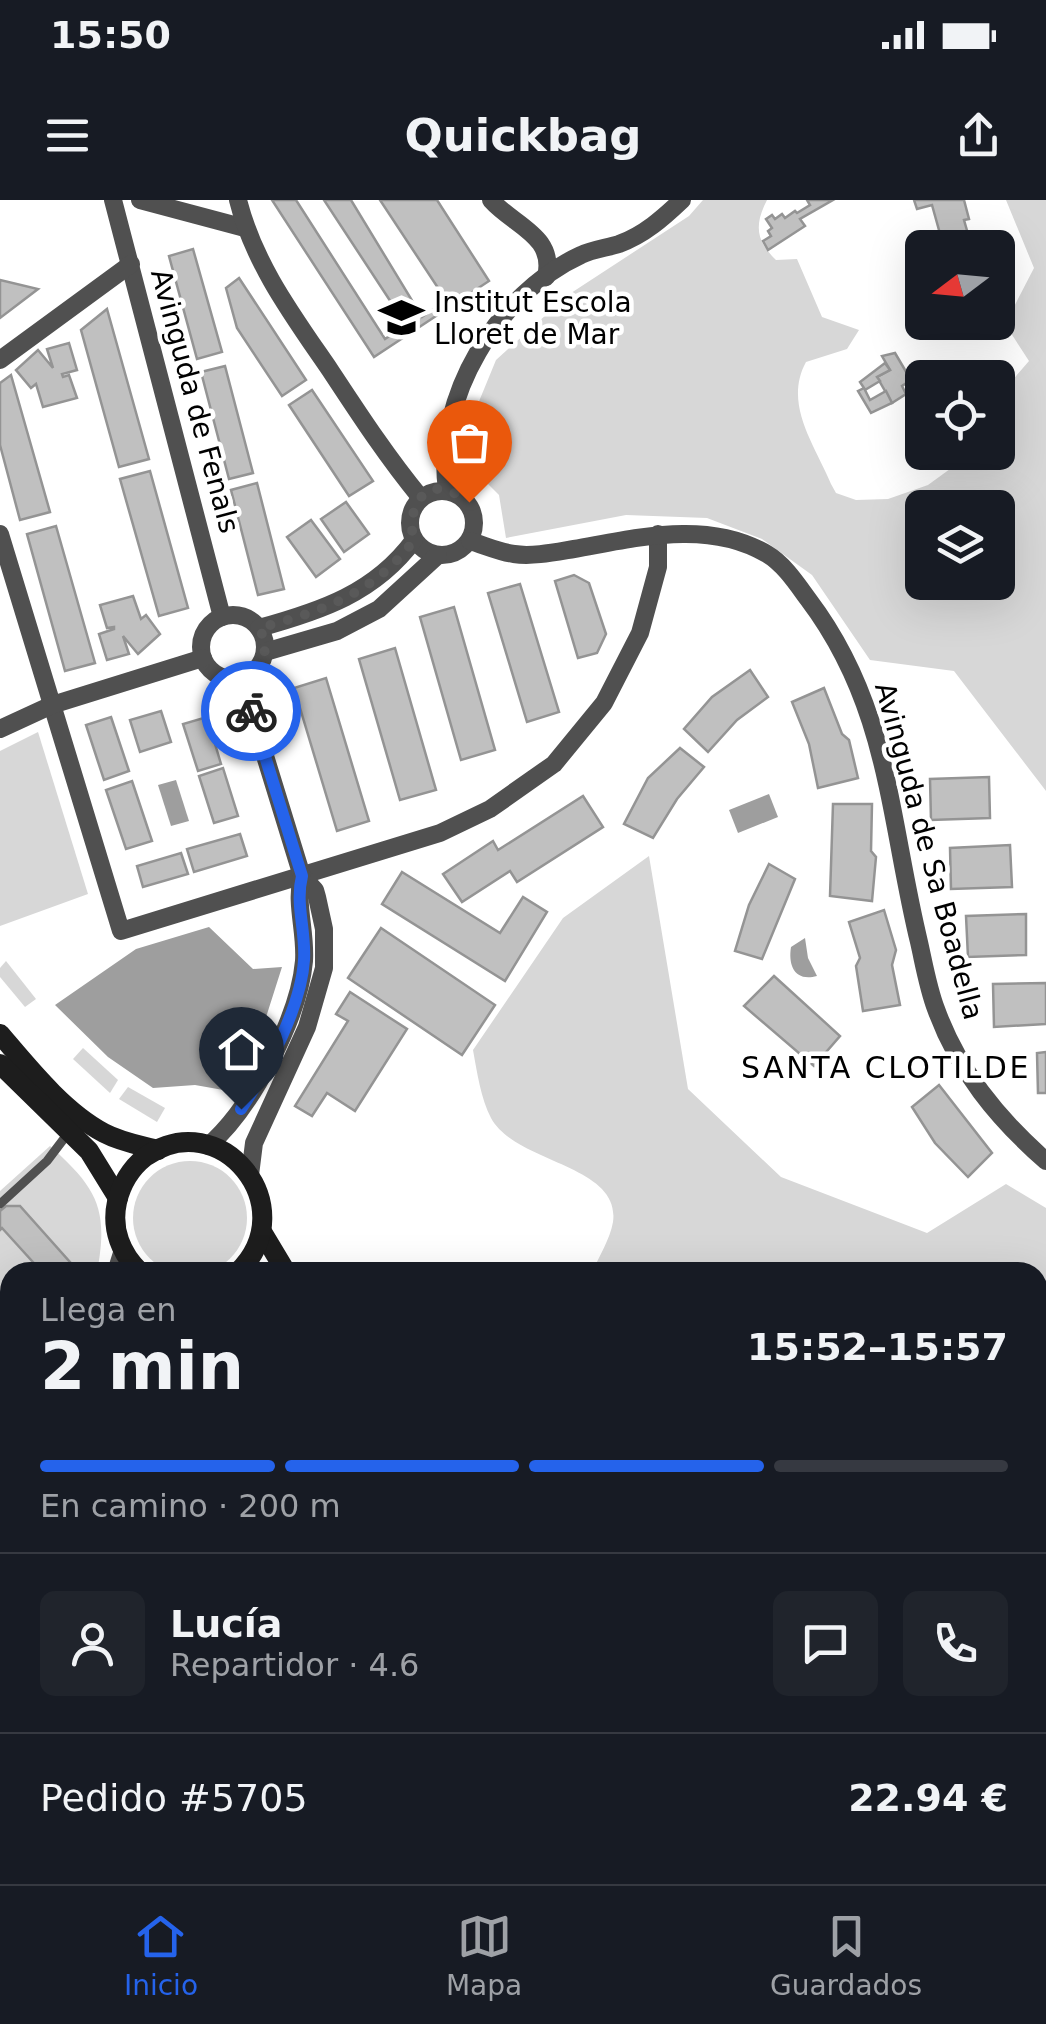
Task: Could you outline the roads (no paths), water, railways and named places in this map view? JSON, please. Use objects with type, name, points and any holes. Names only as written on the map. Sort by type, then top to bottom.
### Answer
[{"type":"main road","points":[[0,1034],[59,1097],[95,1128],[158,1150]]},
{"type":"main road","points":[[0,1064],[89,1151],[118,1198]]},
{"type":"main road","points":[[133,1262],[124,1250],[116,1222],[118,1198],[135,1167],[158,1150],[180,1144],[208,1146],[232,1156],[250,1175],[261,1200],[262,1232],[246,1262]]},
{"type":"main road","points":[[262,1232],[280,1262]]},
{"type":"street","name":"Avinguda de Fenals","points":[[113,200],[222,616]]},
{"type":"street","points":[[140,200],[245,228]]},
{"type":"street","points":[[238,200],[245,228],[271,283],[390,460],[420,498]]},
{"type":"street","points":[[491,200],[544,244],[582,254]]},
{"type":"street","points":[[447,490],[444,468],[450,426],[472,364],[494,328],[546,277],[582,254],[623,242],[658,223],[682,200]]},
{"type":"street","points":[[544,244],[550,263],[546,277]]},
{"type":"street","points":[[0,360],[131,264]]},
{"type":"street","points":[[265,652],[337,632],[379,608],[438,556],[457,552],[470,540],[475,520],[469,502],[447,490],[435,490],[420,498],[412,510],[410,528],[414,540],[438,556]]},
{"type":"street","points":[[0,534],[121,932],[440,833],[490,809],[554,764],[604,704],[640,633],[658,567],[658,534]]},
{"type":"street","name":"Avinguda de Sa Boadella","points":[[470,540],[514,554],[557,552],[658,534],[713,536],[768,555],[790,576],[830,627],[866,700],[888,784],[910,904],[935,1007],[957,1058],[985,1100],[1016,1135],[1046,1160]]},
{"type":"street","points":[[259,628],[338,604],[371,584],[400,559],[414,540]]},
{"type":"street","points":[[222,616],[242,616],[259,628],[265,652],[257,669],[232,679],[214,673],[203,658],[202,638],[213,622],[222,616]]},
{"type":"street","points":[[0,730],[52,705],[203,658]]},
{"type":"street","points":[[241,678],[302,876],[315,890],[324,929],[324,968],[307,1027],[254,1142],[250,1175]]},
{"type":"street","points":[[208,1146],[228,1128],[258,1083],[288,1019],[304,964],[304,926],[297,896],[302,876]]},
{"type":"street","points":[[120,1262],[124,1250]]},
{"type":"lane","points":[[0,1204],[47,1161],[69,1132]]},
{"type":"place","name":"Institut Escola Lloret de Mar","points":[[401,318]]},
{"type":"district","name":"SANTA CLOTILDE","points":[[886,1067]]}]
